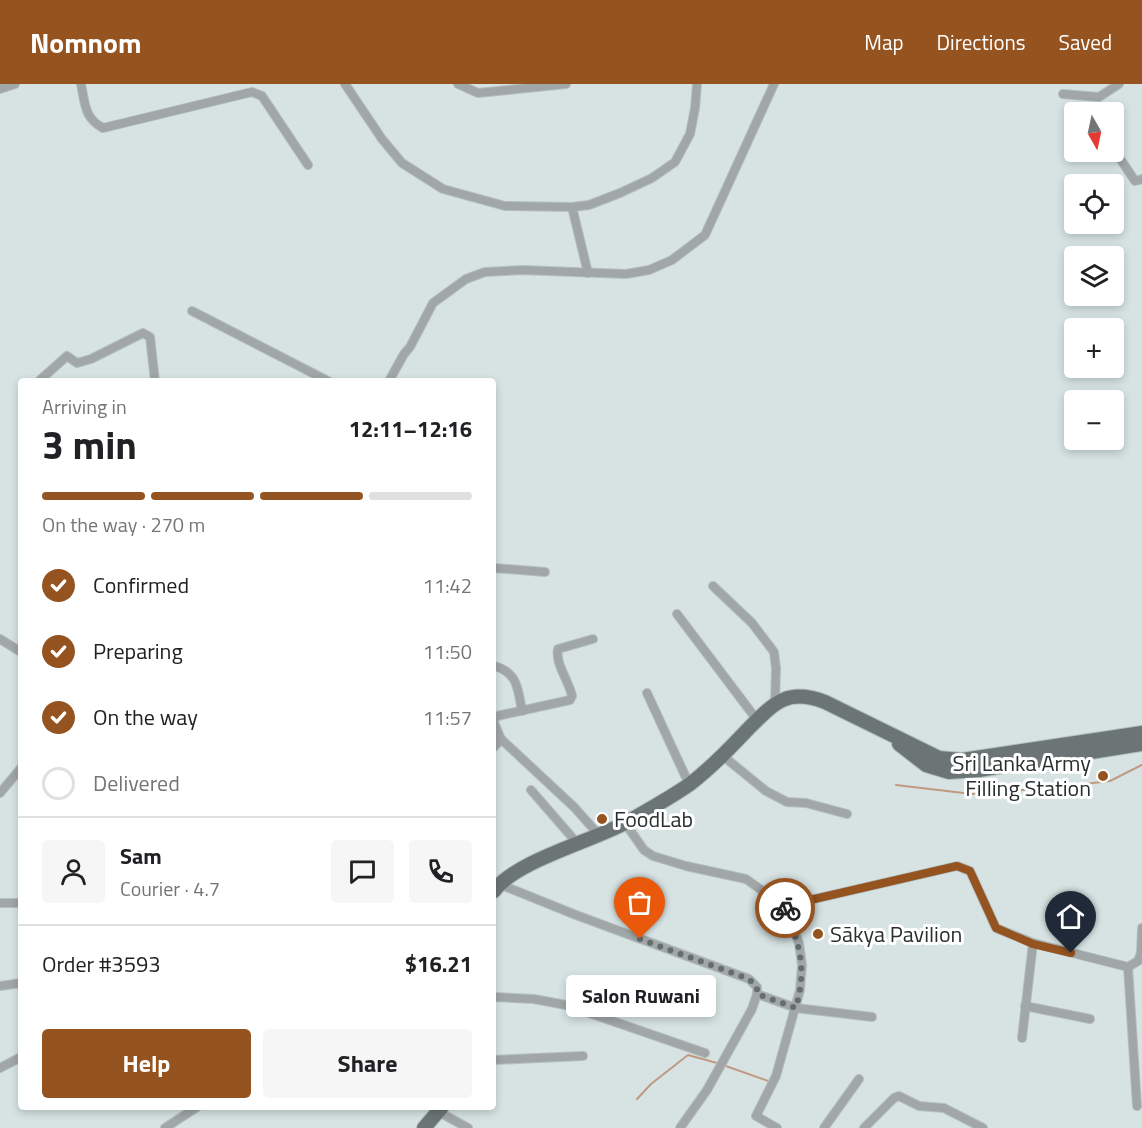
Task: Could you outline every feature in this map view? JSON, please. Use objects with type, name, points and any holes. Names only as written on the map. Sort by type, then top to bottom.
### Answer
[{"type":"main road","points":[[496,887],[518,871],[625,823],[690,784],[723,756],[766,710],[784,698],[810,696],[939,758],[962,760],[1142,733]]},
{"type":"main road","points":[[878,729],[926,765],[949,772],[980,770],[1142,744]]},
{"type":"main road","points":[[424,1128],[441,1110]]},
{"type":"street","points":[[0,89],[15,84]]},
{"type":"street","points":[[81,84],[87,113],[94,123],[103,128],[252,92],[262,96],[308,165]]},
{"type":"street","points":[[345,84],[382,139],[402,163],[443,189],[505,206],[572,207],[589,205],[620,193],[652,178],[675,162],[690,134],[697,84]]},
{"type":"street","points":[[458,84],[478,93],[566,84]]},
{"type":"street","points":[[391,378],[433,303],[466,279],[485,272],[522,270],[626,274],[649,270],[672,260],[705,235],[774,84]]},
{"type":"street","points":[[1063,94],[1099,97],[1119,84]]},
{"type":"street","points":[[1122,162],[1135,181],[1142,179]]},
{"type":"street","points":[[572,207],[588,273]]},
{"type":"street","points":[[192,311],[322,378]]},
{"type":"street","points":[[42,378],[67,356],[77,363],[91,359],[143,333],[150,337],[155,378]]},
{"type":"street","points":[[496,568],[545,572]]},
{"type":"street","points":[[713,586],[752,623],[774,652],[775,703]]},
{"type":"street","points":[[677,614],[757,720]]},
{"type":"street","points":[[0,639],[18,650]]},
{"type":"street","points":[[496,718],[570,700],[571,690],[558,659],[558,649],[593,639]]},
{"type":"street","points":[[496,667],[510,673],[518,687],[522,711]]},
{"type":"street","points":[[647,693],[690,784]]},
{"type":"street","points":[[496,726],[501,740],[574,807],[598,834]]},
{"type":"street","points":[[496,745],[501,740]]},
{"type":"street","points":[[723,756],[766,791],[786,802],[806,803],[847,814]]},
{"type":"street","points":[[0,793],[18,772]]},
{"type":"street","points":[[531,790],[577,843]]},
{"type":"street","points":[[625,823],[644,850],[653,856],[746,879],[784,906],[799,943],[802,965],[801,990],[776,1076],[756,1116],[777,1128]]},
{"type":"street","points":[[784,906],[957,866],[970,871],[996,928],[1033,944],[1128,967],[1138,961],[1141,953],[1142,928]]},
{"type":"street","points":[[496,887],[749,979],[757,987],[752,1009],[707,1090],[680,1128]]},
{"type":"street","points":[[0,903],[18,903]]},
{"type":"street","points":[[1022,1038],[1033,944]]},
{"type":"street","points":[[1128,967],[1137,1106]]},
{"type":"street","points":[[0,986],[18,983]]},
{"type":"street","points":[[757,994],[796,1008],[872,1017]]},
{"type":"street","points":[[496,997],[534,999],[566,1005],[705,1053]]},
{"type":"street","points":[[1025,1006],[1090,1019]]},
{"type":"street","points":[[496,1060],[583,1056]]},
{"type":"street","points":[[0,1068],[18,1059]]},
{"type":"street","points":[[824,1128],[859,1079]]},
{"type":"street","points":[[864,1128],[898,1096],[920,1106],[944,1108],[983,1128]]},
{"type":"street","points":[[165,1128],[192,1110]]},
{"type":"street","points":[[441,1110],[468,1128]]},
{"type":"waterway","points":[[896,785],[972,794],[1059,787],[1110,781],[1142,765]]},
{"type":"waterway","points":[[637,1099],[651,1084],[688,1055],[717,1063]]},
{"type":"waterway","points":[[723,1065],[771,1082]]},
{"type":"way so far","points":[[640,939],[749,979],[757,987],[757,994],[796,1008],[801,990],[802,965],[799,943],[785,908]]},
{"type":"place","name":"Sri Lanka Army Filling Station","points":[[1103,776]]},
{"type":"place","name":"FoodLab","points":[[602,819]]},
{"type":"place","name":"Sākya Pavilion","points":[[818,934]]},
{"type":"place","name":"Salon Ruwani","points":[[640,939]]},
{"type":"route","points":[[785,908],[784,906],[957,866],[970,871],[996,928],[1033,944],[1071,953]]}]
